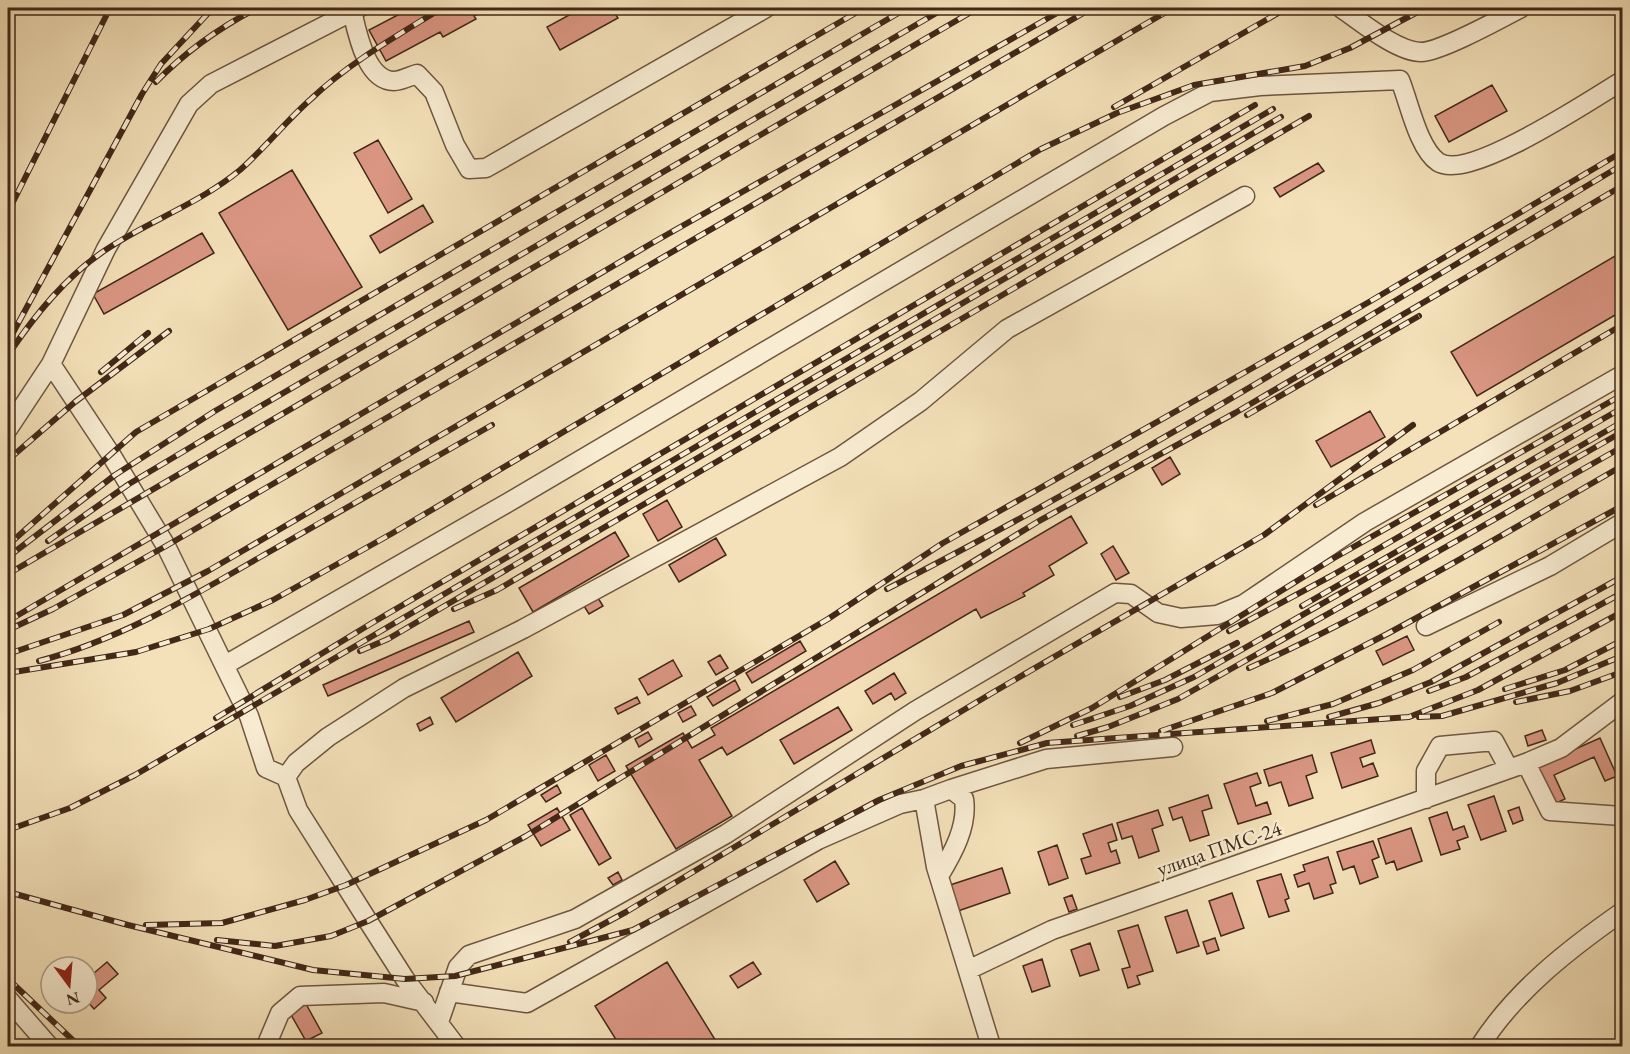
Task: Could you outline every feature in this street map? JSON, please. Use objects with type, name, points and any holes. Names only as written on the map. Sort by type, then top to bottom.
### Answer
[{"type":"street","points":[[8,429],[51,364],[106,249],[189,104],[211,84],[355,9],[364,57],[384,79],[395,81],[417,74],[434,92],[455,145],[469,169],[486,168],[766,8]]},
{"type":"street","points":[[1341,8],[1406,49],[1422,52],[1479,31],[1521,8]]},
{"type":"street","points":[[1406,49],[1400,80],[1425,147],[1440,163],[1462,166],[1506,149],[1623,81]]},
{"type":"street","points":[[225,665],[417,556],[1164,116],[1210,92],[1260,86],[1400,80]]},
{"type":"street","points":[[286,777],[296,763],[328,737],[404,688],[523,628],[840,457],[921,401],[1007,329],[1245,196]]},
{"type":"street","points":[[51,364],[110,453],[166,546],[249,716],[266,768],[286,777],[298,810],[405,979],[456,1047]]},
{"type":"street","points":[[439,1022],[458,967],[469,955],[585,914],[726,834],[915,711],[1115,593],[1131,594],[1158,613],[1180,618],[1217,615],[1244,604],[1365,522],[1623,375]]},
{"type":"street","points":[[1426,627],[1550,566],[1623,523]]},
{"type":"street","name":"улица ПМС-24","points":[[968,970],[1052,930],[1488,777],[1561,748],[1623,702]]},
{"type":"street","points":[[1426,799],[1426,771],[1440,746],[1494,741],[1517,766],[1550,811],[1623,816]]},
{"type":"street","points":[[449,992],[527,1003],[818,840],[900,804],[924,799],[1046,759],[1173,747]]},
{"type":"street","points":[[939,876],[953,852],[966,813],[964,799],[951,789]]},
{"type":"street","points":[[924,799],[939,876],[991,1047]]},
{"type":"street","points":[[1480,1047],[1498,1018],[1574,946],[1623,912]]},
{"type":"street","points":[[266,1047],[280,1013],[300,996],[384,993],[424,1002]]},
{"type":"street","points":[[8,999],[49,1047]]},
{"type":"building","points":[[411,8],[490,8],[474,16],[476,19],[443,37],[440,32],[386,61],[369,30]]},
{"type":"building","points":[[582,8],[611,8],[618,18],[560,50],[547,27]]},
{"type":"building","points":[[1492,85],[1507,111],[1449,142],[1435,116]]},
{"type":"building","points":[[378,140],[412,199],[388,213],[354,153]]},
{"type":"building","points":[[1318,163],[1324,171],[1280,197],[1274,188]]},
{"type":"building","points":[[292,170],[362,287],[288,330],[219,213]]},
{"type":"building","points":[[423,205],[433,222],[380,253],[370,236]]},
{"type":"building","points":[[202,233],[214,253],[104,314],[93,294]]},
{"type":"building","points":[[1622,252],[1622,311],[1477,396],[1451,352]]},
{"type":"building","points":[[1370,411],[1385,437],[1331,467],[1316,441]]},
{"type":"building","points":[[1170,457],[1180,474],[1162,485],[1152,468]]},
{"type":"building","points":[[667,500],[682,527],[658,541],[643,514]]},
{"type":"building","points":[[1071,516],[1087,543],[1049,566],[1054,575],[1023,593],[1025,596],[981,618],[976,609],[727,755],[722,747],[699,760],[732,816],[676,849],[626,766],[683,733],[692,748],[715,735],[711,728]]},
{"type":"building","points":[[615,532],[629,556],[533,612],[519,588]]},
{"type":"building","points":[[716,538],[726,555],[679,582],[669,565]]},
{"type":"building","points":[[1113,546],[1129,573],[1116,580],[1101,554]]},
{"type":"building","points":[[598,598],[603,606],[589,614],[584,606]]},
{"type":"building","points":[[469,621],[474,632],[328,696],[323,685]]},
{"type":"building","points":[[1407,636],[1414,650],[1383,665],[1376,651]]},
{"type":"building","points":[[800,641],[806,651],[752,683],[746,673]]},
{"type":"building","points":[[518,652],[532,676],[456,722],[441,698]]},
{"type":"building","points":[[720,655],[728,668],[716,675],[708,662]]},
{"type":"building","points":[[673,660],[682,676],[648,695],[639,679]]},
{"type":"building","points":[[894,673],[906,693],[895,700],[891,693],[873,704],[865,691]]},
{"type":"building","points":[[735,680],[740,690],[713,706],[707,697]]},
{"type":"building","points":[[637,697],[640,703],[618,714],[615,708]]},
{"type":"building","points":[[691,706],[696,715],[683,722],[678,713]]},
{"type":"building","points":[[838,707],[852,730],[794,764],[780,740]]},
{"type":"building","points":[[430,717],[433,724],[420,731],[417,724]]},
{"type":"building","points":[[1542,730],[1546,740],[1528,746],[1525,736]]},
{"type":"building","points":[[648,732],[652,739],[639,747],[635,739]]},
{"type":"building","points":[[1600,738],[1617,776],[1605,781],[1594,757],[1554,775],[1565,799],[1552,805],[1535,767]]},
{"type":"building","points":[[1371,740],[1375,753],[1360,758],[1363,767],[1373,763],[1378,776],[1342,788],[1331,753]]},
{"type":"building","points":[[606,755],[615,771],[598,781],[589,765]]},
{"type":"building","points":[[1312,755],[1317,772],[1306,776],[1313,798],[1289,806],[1281,782],[1269,786],[1264,770]]},
{"type":"building","points":[[1257,773],[1261,783],[1250,787],[1256,806],[1267,802],[1271,814],[1238,824],[1224,784]]},
{"type":"building","points":[[557,785],[561,793],[546,802],[541,795]]},
{"type":"building","points":[[1208,795],[1212,808],[1202,811],[1209,835],[1190,841],[1182,817],[1173,820],[1169,808]]},
{"type":"building","points":[[1494,796],[1506,831],[1481,840],[1468,805]]},
{"type":"building","points":[[1519,807],[1523,820],[1513,824],[1508,811]]},
{"type":"building","points":[[557,808],[570,830],[541,846],[528,825]]},
{"type":"building","points":[[582,808],[611,858],[599,865],[570,815]]},
{"type":"building","points":[[1158,810],[1163,825],[1152,829],[1159,851],[1139,858],[1132,836],[1122,839],[1117,823]]},
{"type":"building","points":[[1447,812],[1453,830],[1464,826],[1468,837],[1457,841],[1460,849],[1441,855],[1429,818]]},
{"type":"building","points":[[1112,824],[1117,840],[1108,843],[1111,852],[1116,850],[1120,863],[1086,874],[1081,859],[1091,856],[1083,834]]},
{"type":"building","points":[[1411,828],[1422,861],[1397,870],[1394,861],[1386,864],[1378,839]]},
{"type":"building","points":[[1373,841],[1379,857],[1372,860],[1378,877],[1360,884],[1354,866],[1343,870],[1337,852]]},
{"type":"building","points":[[1057,845],[1068,878],[1049,885],[1038,852]]},
{"type":"building","points":[[1328,857],[1336,883],[1330,885],[1333,893],[1314,899],[1309,883],[1298,887],[1294,875],[1305,871],[1303,865]]},
{"type":"building","points":[[835,861],[849,884],[817,902],[804,880]]},
{"type":"building","points":[[1002,868],[1010,893],[958,911],[950,885]]},
{"type":"building","points":[[618,872],[622,880],[613,885],[608,878]]},
{"type":"building","points":[[1281,874],[1289,898],[1285,900],[1289,911],[1269,917],[1257,881]]},
{"type":"building","points":[[1232,893],[1244,928],[1221,936],[1209,901]]},
{"type":"building","points":[[1072,895],[1077,909],[1069,912],[1064,898]]},
{"type":"building","points":[[1187,910],[1199,946],[1177,953],[1165,917]]},
{"type":"building","points":[[1138,925],[1153,971],[1137,976],[1140,984],[1128,988],[1122,969],[1130,967],[1118,931]]},
{"type":"building","points":[[1215,938],[1219,950],[1207,954],[1203,942]]},
{"type":"building","points":[[1090,943],[1099,970],[1080,976],[1071,950]]},
{"type":"building","points":[[1042,959],[1050,986],[1032,992],[1023,966]]},
{"type":"building","points":[[107,962],[118,974],[99,990],[99,969]]},
{"type":"building","points":[[667,962],[719,1046],[620,1046],[595,1006]]},
{"type":"building","points":[[753,962],[761,974],[738,988],[730,976]]},
{"type":"building","points":[[99,990],[106,998],[99,1004]]},
{"type":"building","points":[[306,1004],[322,1033],[306,1041],[290,1013]]},
{"type":"railway","points":[[8,212],[110,8]]},
{"type":"railway","points":[[8,342],[142,94],[161,64],[213,8]]},
{"type":"railway","points":[[156,82],[204,41],[257,8]]},
{"type":"railway","points":[[8,355],[52,297],[78,271],[123,239],[225,182],[249,162],[302,107],[342,73],[374,50],[442,8]]},
{"type":"railway","points":[[8,545],[136,432],[864,8]]},
{"type":"railway","points":[[8,557],[115,475],[215,411],[907,8]]},
{"type":"railway","points":[[48,541],[129,484],[206,438],[945,8]]},
{"type":"railway","points":[[8,574],[978,8]]},
{"type":"railway","points":[[8,621],[654,242],[1066,8]]},
{"type":"railway","points":[[8,630],[53,609],[166,546],[1092,8]]},
{"type":"railway","points":[[8,654],[123,615],[208,571],[1173,8]]},
{"type":"railway","points":[[1114,107],[1287,8]]},
{"type":"railway","points":[[8,673],[136,652],[209,629],[273,600],[391,534],[1041,149],[1117,113],[1194,85],[1305,66],[1350,48],[1425,8]]},
{"type":"railway","points":[[216,718],[372,623],[1255,105]]},
{"type":"railway","points":[[8,830],[70,808],[135,775],[1273,109]]},
{"type":"railway","points":[[454,609],[497,590],[1309,116]]},
{"type":"railway","points":[[360,651],[388,639],[1281,117]]},
{"type":"railway","points":[[146,925],[222,923],[305,900],[346,885],[486,820],[828,619],[943,543],[1369,302],[1622,152]]},
{"type":"railway","points":[[887,589],[981,540],[1166,436],[1622,165]]},
{"type":"railway","points":[[217,940],[275,946],[331,936],[368,921],[526,836],[1039,521],[1235,413],[1622,186]]},
{"type":"railway","points":[[1247,415],[1419,316]]},
{"type":"railway","points":[[1316,505],[1622,325]]},
{"type":"railway","points":[[8,460],[75,402],[169,331]]},
{"type":"railway","points":[[101,372],[148,333]]},
{"type":"railway","points":[[1020,743],[1092,708],[1334,558],[1622,395]]},
{"type":"railway","points":[[1229,631],[1331,576],[1622,408]]},
{"type":"railway","points":[[1302,606],[1622,422]]},
{"type":"railway","points":[[39,661],[98,642],[181,602],[492,425]]},
{"type":"railway","points":[[570,942],[626,912],[992,693],[1264,535],[1413,425]]},
{"type":"railway","points":[[1073,725],[1130,706],[1194,677],[1622,432]]},
{"type":"railway","points":[[1077,736],[1108,727],[1178,699],[1622,447]]},
{"type":"railway","points":[[1249,668],[1392,597],[1622,466]]},
{"type":"railway","points":[[1161,731],[1272,693],[1387,634],[1622,506]]},
{"type":"railway","points":[[1329,717],[1379,703],[1431,682],[1622,577]]},
{"type":"railway","points":[[1429,691],[1466,677],[1622,593]]},
{"type":"railway","points":[[8,892],[128,925],[313,970],[405,979],[455,976],[633,930],[879,800],[961,766],[1047,743],[1409,717],[1478,690],[1622,612]]},
{"type":"railway","points":[[1267,721],[1333,704],[1413,670],[1499,622]]},
{"type":"railway","points":[[1120,697],[1165,680],[1237,643]]},
{"type":"railway","points":[[1505,689],[1565,670],[1617,643]]},
{"type":"railway","points":[[1419,717],[1442,716],[1557,683],[1622,656]]},
{"type":"railway","points":[[1516,702],[1570,691],[1622,672]]},
{"type":"railway","points":[[8,979],[79,1046]]}]
